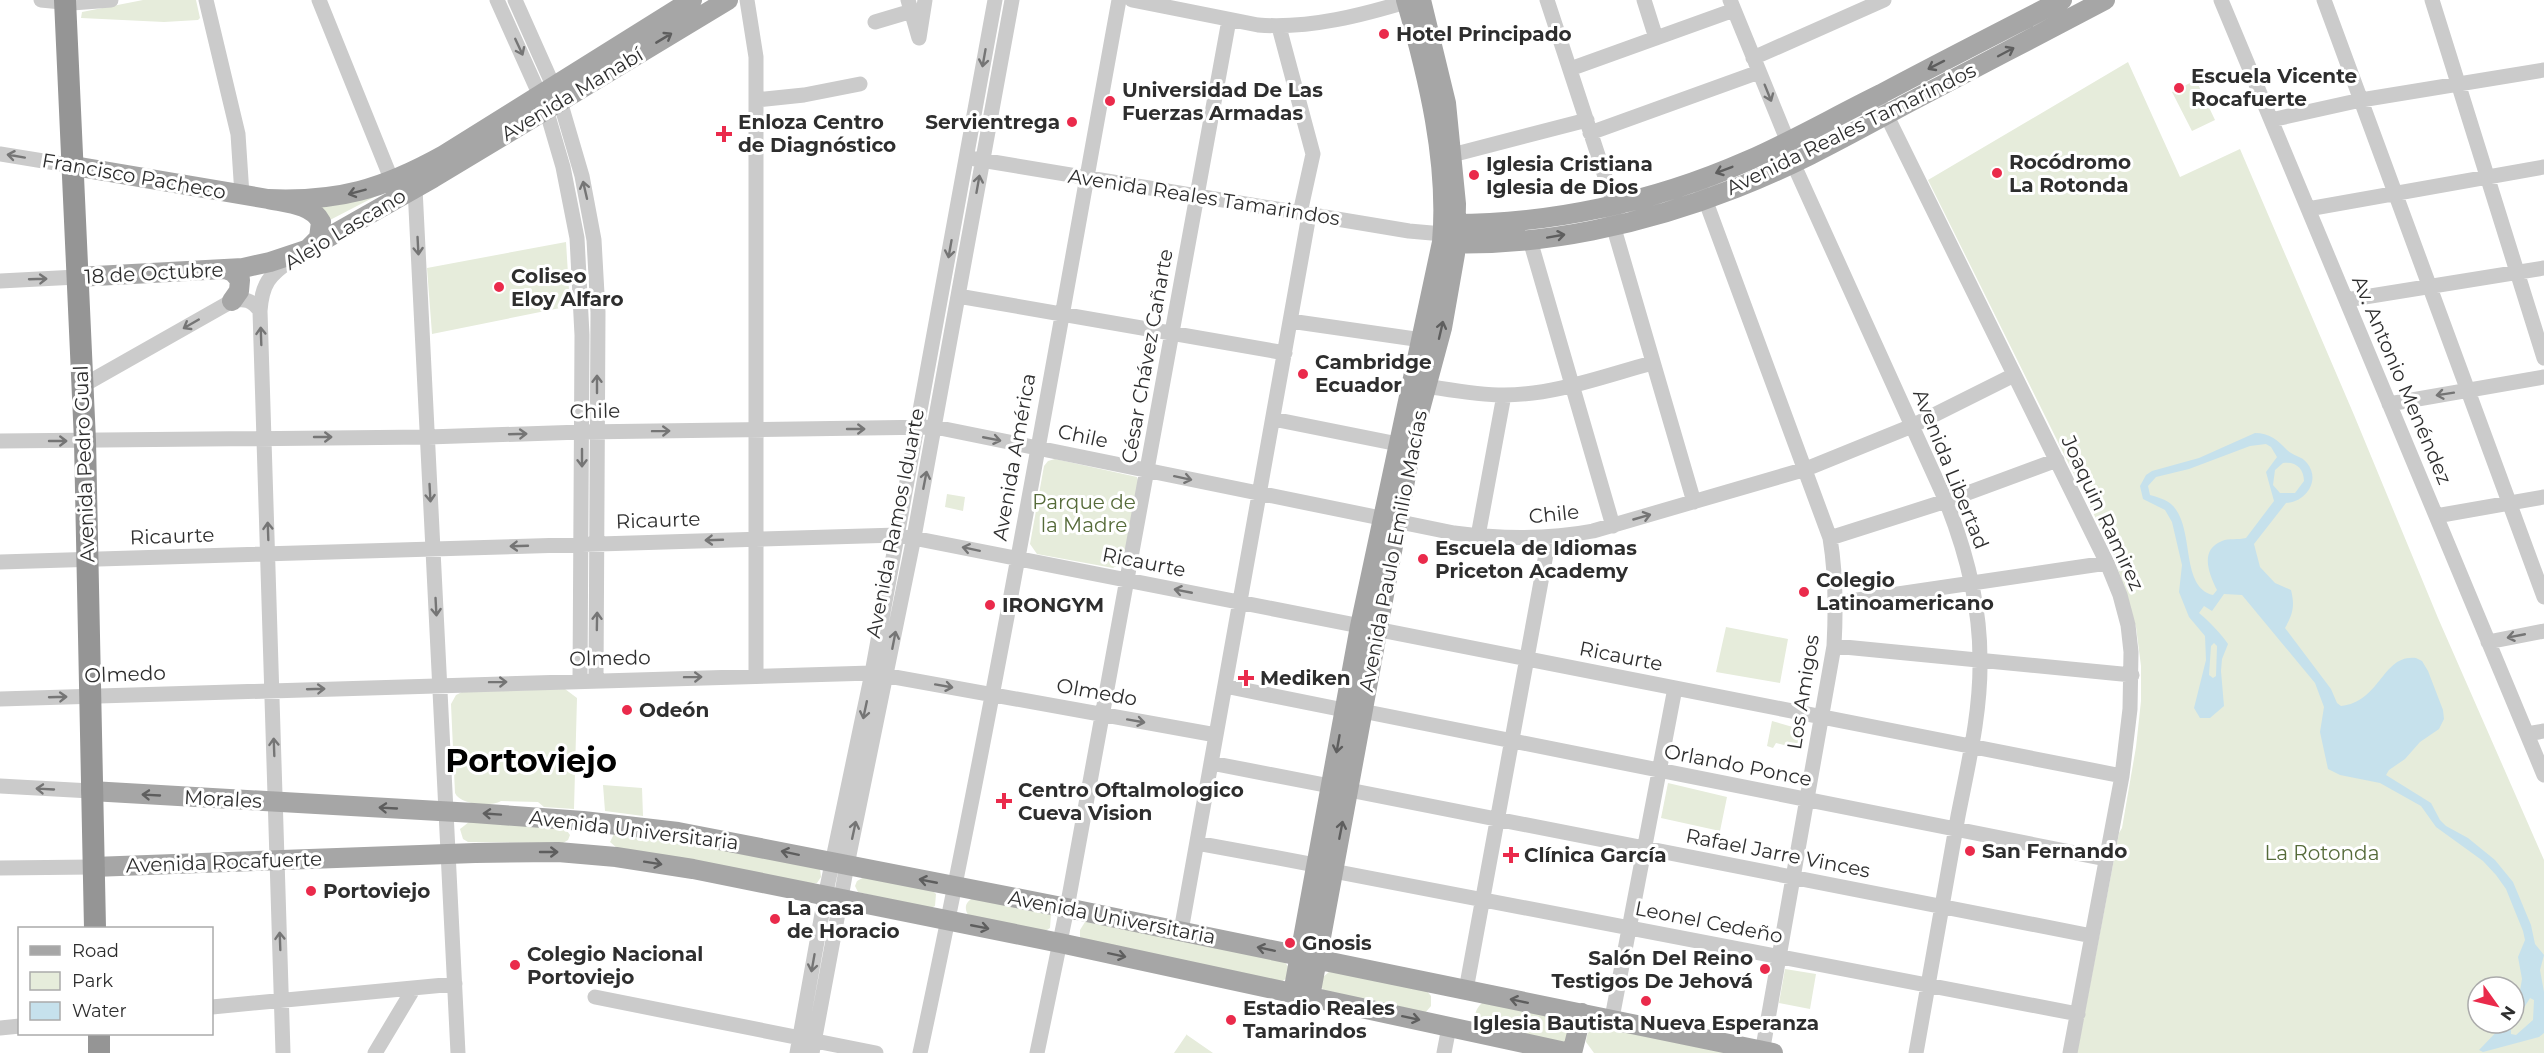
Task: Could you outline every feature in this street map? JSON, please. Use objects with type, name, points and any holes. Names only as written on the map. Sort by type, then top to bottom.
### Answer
[{"type":"highway","name":"Avenida Pedro Gual","points":[[65,1],[74,166],[76,277],[84,441],[95,927]]},
{"type":"highway","points":[[99,1035],[99,1053]]},
{"type":"main road","name":"Avenida Manabí","points":[[551,98],[692,0]]},
{"type":"main road","name":"Avenida Manabí","points":[[413,180],[551,98],[728,0]]},
{"type":"main road","name":"Avenida Paulo Emilio Macías","points":[[1302,995],[1368,628],[1390,520],[1442,328],[1452,155],[1442,81],[1412,0]]},
{"type":"main road","name":"Avenida Paulo Emilio Macías","points":[[1390,520],[1398,444],[1448,234],[1432,105],[1412,0]]},
{"type":"main road","name":"Avenida Reales Tamarindos","points":[[1448,234],[1614,204],[1698,180],[1788,142],[2062,0]]},
{"type":"main road","name":"Avenida Reales Tamarindos","points":[[1448,234],[1530,240],[1613,225],[1705,200],[1792,163],[2105,0]]},
{"type":"main road","name":"Francisco Pacheco","points":[[74,166],[268,199]]},
{"type":"main road","points":[[268,199],[307,200],[340,197],[392,181],[413,180]]},
{"type":"main road","name":"Alejo Lascano","points":[[306,250],[413,180]]},
{"type":"main road","points":[[268,199],[299,206],[318,217],[321,222],[321,234],[306,250]]},
{"type":"main road","name":"18 de Octubre","points":[[76,277],[225,269],[270,262],[306,250]]},
{"type":"main road","points":[[225,269],[233,272],[240,280],[239,291],[232,301]]},
{"type":"main road","name":"Morales","points":[[91,791],[446,812]]},
{"type":"main road","name":"Avenida Universitaria","points":[[446,812],[583,821],[724,839],[1181,931],[1310,952],[1467,990],[1612,1018],[1766,1052]]},
{"type":"main road","name":"Avenida Universitaria","points":[[448,854],[558,852],[616,857],[693,869],[1060,943],[1571,1053]]},
{"type":"main road","name":"Avenida Rocafuerte","points":[[93,867],[448,854]]},
{"type":"main road","points":[[1571,1053],[1582,1013]]},
{"type":"street","points":[[41,0],[111,0]]},
{"type":"street","points":[[206,0],[238,134],[242,195]]},
{"type":"street","points":[[319,0],[392,181]]},
{"type":"street","points":[[498,0],[551,98]]},
{"type":"street","points":[[515,0],[551,98],[577,238],[598,543],[588,680]]},
{"type":"street","points":[[747,0],[756,57],[756,676]]},
{"type":"street","name":"Avenida Ramos Iduarte","points":[[879,674],[898,535],[995,0]]},
{"type":"street","name":"Avenida Ramos Iduarte","points":[[806,1046],[833,898],[879,674],[914,537],[1012,0]]},
{"type":"street","name":"Avenida América","points":[[920,1053],[992,695],[1119,0]]},
{"type":"street","points":[[1132,0],[1229,20],[1279,27],[1310,25],[1412,0]]},
{"type":"street","points":[[1547,0],[1614,204],[1613,225],[1694,502]]},
{"type":"street","points":[[1644,0],[1656,38]]},
{"type":"street","points":[[1452,155],[1588,127],[1756,65],[1884,0]]},
{"type":"street","name":"Av. Antonio Menéndez","points":[[2221,0],[2544,775]]},
{"type":"street","points":[[2324,0],[2544,597]]},
{"type":"street","points":[[2432,0],[2544,358]]},
{"type":"street","points":[[875,22],[915,2]]},
{"type":"street","points":[[1570,69],[1656,38],[1732,5]]},
{"type":"street","name":"Avenida Libertad","points":[[1732,5],[1788,142],[1792,163],[1946,501],[1957,528],[1972,583],[1980,660],[1971,746],[1916,1053]]},
{"type":"street","name":"César Chávez Cañarte","points":[[1037,1053],[1103,715],[1229,20]]},
{"type":"street","points":[[1181,931],[1285,353],[1313,154],[1279,27]]},
{"type":"street","points":[[2271,120],[2361,100],[2544,70]]},
{"type":"street","points":[[756,100],[804,95],[860,84]]},
{"type":"street","name":"Joaquin Ramirez","points":[[1877,96],[2107,562],[2120,595],[2128,625],[2132,675],[2122,776],[2070,1053]]},
{"type":"street","name":"Francisco Pacheco","points":[[0,154],[74,166]]},
{"type":"street","name":"Avenida Reales Tamarindos","points":[[966,157],[1409,231],[1448,234]]},
{"type":"street","points":[[2308,209],[2544,167]]},
{"type":"street","points":[[413,180],[458,1053]]},
{"type":"street","name":"Los Amigos","points":[[1698,180],[1830,538],[1837,603],[1834,646],[1778,956],[1766,1052]]},
{"type":"street","points":[[1530,240],[1613,526]]},
{"type":"street","name":"Alejo Lascano","points":[[82,386],[232,301],[306,250]]},
{"type":"street","points":[[2346,300],[2544,268]]},
{"type":"street","name":"Alejo Lascano","points":[[275,271],[263,289],[260,311],[283,1053]]},
{"type":"street","name":"18 de Octubre","points":[[0,281],[76,277]]},
{"type":"street","points":[[958,296],[1285,353]]},
{"type":"street","points":[[232,301],[248,300],[254,303],[260,311]]},
{"type":"street","points":[[1290,321],[1422,340]]},
{"type":"street","points":[[1426,386],[1503,395],[1572,385],[1652,363]]},
{"type":"street","name":"Chile","points":[[0,441],[428,437],[589,432],[935,427],[1390,520],[1478,536],[1524,539],[1571,535],[1613,526],[1806,469],[1912,426],[2014,375]]},
{"type":"street","points":[[2389,404],[2544,376]]},
{"type":"street","points":[[1478,536],[1503,395]]},
{"type":"street","points":[[1273,419],[1398,444]]},
{"type":"street","points":[[588,680],[582,544],[589,432]]},
{"type":"street","points":[[1830,538],[1946,501],[2057,460]]},
{"type":"street","points":[[2436,516],[2544,497]]},
{"type":"street","name":"Ricaurte","points":[[0,562],[898,535],[2122,776]]},
{"type":"street","points":[[1467,990],[1549,538]]},
{"type":"street","points":[[1837,603],[2107,562]]},
{"type":"street","points":[[2488,642],[2544,631]]},
{"type":"street","points":[[1834,646],[2132,675]]},
{"type":"street","name":"Olmedo","points":[[0,699],[440,684],[879,674],[1216,735]]},
{"type":"street","name":"Orlando Ponce","points":[[1225,686],[2106,859]]},
{"type":"street","points":[[1612,1018],[1675,688]]},
{"type":"street","points":[[2527,734],[2544,731]]},
{"type":"street","name":"Rafael Jarre Vinces","points":[[1211,763],[2092,936]]},
{"type":"street","name":"Morales","points":[[0,786],[91,791]]},
{"type":"street","name":"Leonel Cedeño","points":[[1197,843],[2078,1014]]},
{"type":"street","name":"Avenida Rocafuerte","points":[[0,867],[93,867]]},
{"type":"street","points":[[213,1007],[455,984]]},
{"type":"street","points":[[375,1053],[414,988]]},
{"type":"street","points":[[594,998],[806,1046],[876,1053]]},
{"type":"street","points":[[0,1028],[18,1026]]},
{"type":"street","points":[[1444,1053],[1449,1027]]},
{"type":"green space","points":[[143,0],[196,0],[200,18],[164,22],[81,18],[82,12]]},
{"type":"green space","name":"La Rotonda","points":[[2128,62],[2180,177],[2240,149],[2438,618],[2544,860],[2544,1053],[2077,1053],[2119,833],[2122,828],[2136,747],[2141,701],[2141,666],[2136,627],[2113,553],[1928,180]]},
{"type":"green space","points":[[2196,80],[2215,120],[2192,131],[2172,92]]},
{"type":"green space","points":[[382,193],[330,220],[318,204]]},
{"type":"green space","name":"Coliseo Eloy Alfaro","points":[[566,242],[570,306],[432,334],[427,268]]},
{"type":"green space","name":"Parque de la Madre","points":[[1055,459],[1137,477],[1139,484],[1123,562],[1113,568],[1037,554],[1030,544],[1044,466],[1048,461]]},
{"type":"green space","points":[[947,494],[965,497],[963,511],[945,507]]},
{"type":"green space","points":[[1726,627],[1788,639],[1780,683],[1716,672]]},
{"type":"green space","points":[[565,689],[577,698],[574,809],[544,807],[538,802],[501,801],[476,804],[458,797],[455,793],[451,704],[456,695],[462,692]]},
{"type":"green space","points":[[1772,721],[1803,730],[1800,749],[1776,743],[1773,748],[1767,746]]},
{"type":"green space","points":[[1668,783],[1727,797],[1720,831],[1661,818]]},
{"type":"green space","points":[[603,785],[642,788],[643,816],[605,811]]},
{"type":"green space","points":[[469,822],[565,828],[570,835],[563,843],[468,842],[463,839],[460,829]]},
{"type":"green space","points":[[615,832],[725,848],[820,868],[821,877],[817,883],[808,884],[617,848],[610,842]]},
{"type":"green space","points":[[866,876],[931,889],[936,894],[935,906],[929,909],[858,892],[855,886],[857,881]]},
{"type":"green space","points":[[976,897],[1046,911],[1051,915],[1050,928],[1044,932],[968,915],[967,904]]},
{"type":"green space","points":[[1091,921],[1283,960],[1290,969],[1286,979],[1277,983],[1086,941],[1080,937],[1080,930],[1085,922]]},
{"type":"green space","points":[[1785,969],[1816,974],[1810,1009],[1779,1003]]},
{"type":"green space","points":[[1330,971],[1426,990],[1431,996],[1431,1006],[1425,1013],[1325,992],[1322,988],[1322,978]]},
{"type":"green space","points":[[1482,1003],[1563,1017],[1570,1021],[1572,1030],[1566,1042],[1559,1045],[1478,1025],[1476,1014]]},
{"type":"green space","points":[[1601,1024],[1741,1053],[1594,1053],[1586,1042],[1587,1035]]},
{"type":"green space","points":[[1187,1035],[1213,1053],[1174,1053]]},
{"type":"water","points":[[2255,433],[2277,440],[2289,452],[2305,461],[2311,470],[2312,483],[2300,499],[2286,503],[2254,544],[2260,567],[2275,583],[2291,590],[2292,610],[2285,628],[2341,706],[2354,703],[2365,696],[2388,670],[2405,659],[2416,658],[2422,661],[2428,671],[2443,710],[2444,719],[2439,729],[2420,742],[2386,775],[2431,803],[2446,826],[2468,838],[2495,860],[2513,882],[2531,925],[2535,944],[2544,955],[2540,970],[2544,992],[2544,1033],[2539,1037],[2483,1052],[2479,1050],[2493,1035],[2526,1035],[2526,1026],[2533,1020],[2534,1000],[2530,998],[2526,1005],[2526,975],[2521,975],[2518,957],[2525,940],[2506,889],[2483,861],[2436,827],[2421,806],[2380,783],[2340,775],[2328,769],[2320,732],[2324,707],[2315,683],[2242,595],[2224,594],[2212,611],[2204,606],[2199,613],[2228,644],[2222,659],[2221,671],[2224,706],[2210,718],[2200,718],[2194,708],[2206,660],[2205,636],[2189,617],[2179,592],[2182,565],[2172,522],[2165,510],[2143,499],[2140,486],[2146,475],[2152,471],[2199,458]],"holes":[[[2266,444],[2271,447],[2277,457],[2266,472],[2274,501],[2246,538],[2222,541],[2210,550],[2209,570],[2217,590],[2213,595],[2202,590],[2196,580],[2191,568],[2179,514],[2169,502],[2150,495],[2148,486],[2156,477],[2189,469],[2250,446]],[[2283,463],[2292,463],[2301,470],[2304,477],[2304,481],[2295,493],[2280,493],[2273,485],[2275,470]],[[2214,643],[2217,646],[2216,676],[2213,678],[2209,675],[2211,646]]]},
{"type":"place","name":"Hotel Principado","points":[[1384,34]]},
{"type":"place","name":"Escuela Vicente Rocafuerte","points":[[2179,88]]},
{"type":"place","name":"Universidad De Las Fuerzas Armadas","points":[[1110,101]]},
{"type":"place","name":"Servientrega","points":[[1072,122]]},
{"type":"place","name":"Enloza Centro de Diagnóstico","points":[[724,134]]},
{"type":"place","name":"Rocódromo La Rotonda","points":[[1997,173]]},
{"type":"place","name":"Iglesia Cristiana Iglesia de Dios","points":[[1474,175]]},
{"type":"place","name":"Coliseo Eloy Alfaro","points":[[499,287]]},
{"type":"place","name":"Cambridge Ecuador","points":[[1303,374]]},
{"type":"place","name":"Escuela de Idiomas Priceton Academy","points":[[1423,559]]},
{"type":"place","name":"Colegio Latinoamericano","points":[[1804,592]]},
{"type":"place","name":"IRONGYM","points":[[990,605]]},
{"type":"place","name":"Mediken","points":[[1246,678]]},
{"type":"place","name":"Odeón","points":[[627,710]]},
{"type":"place","name":"Centro Oftalmologico Cueva Vision","points":[[1004,801]]},
{"type":"place","name":"San Fernando","points":[[1970,851]]},
{"type":"place","name":"Clínica García","points":[[1511,855]]},
{"type":"place","name":"Portoviejo","points":[[311,891]]},
{"type":"place","name":"La casa de Horacio","points":[[775,919]]},
{"type":"place","name":"Gnosis","points":[[1290,943]]},
{"type":"place","name":"Colegio Nacional Portoviejo","points":[[515,965]]},
{"type":"place","name":"Salón Del Reino Testigos De Jehová","points":[[1765,969]]},
{"type":"place","name":"Iglesia Bautista Nueva Esperanza","points":[[1646,1001]]},
{"type":"place","name":"Estadio Reales Tamarindos","points":[[1231,1020]]},
{"type":"district","name":"Portoviejo","points":[[531,761]]}]
